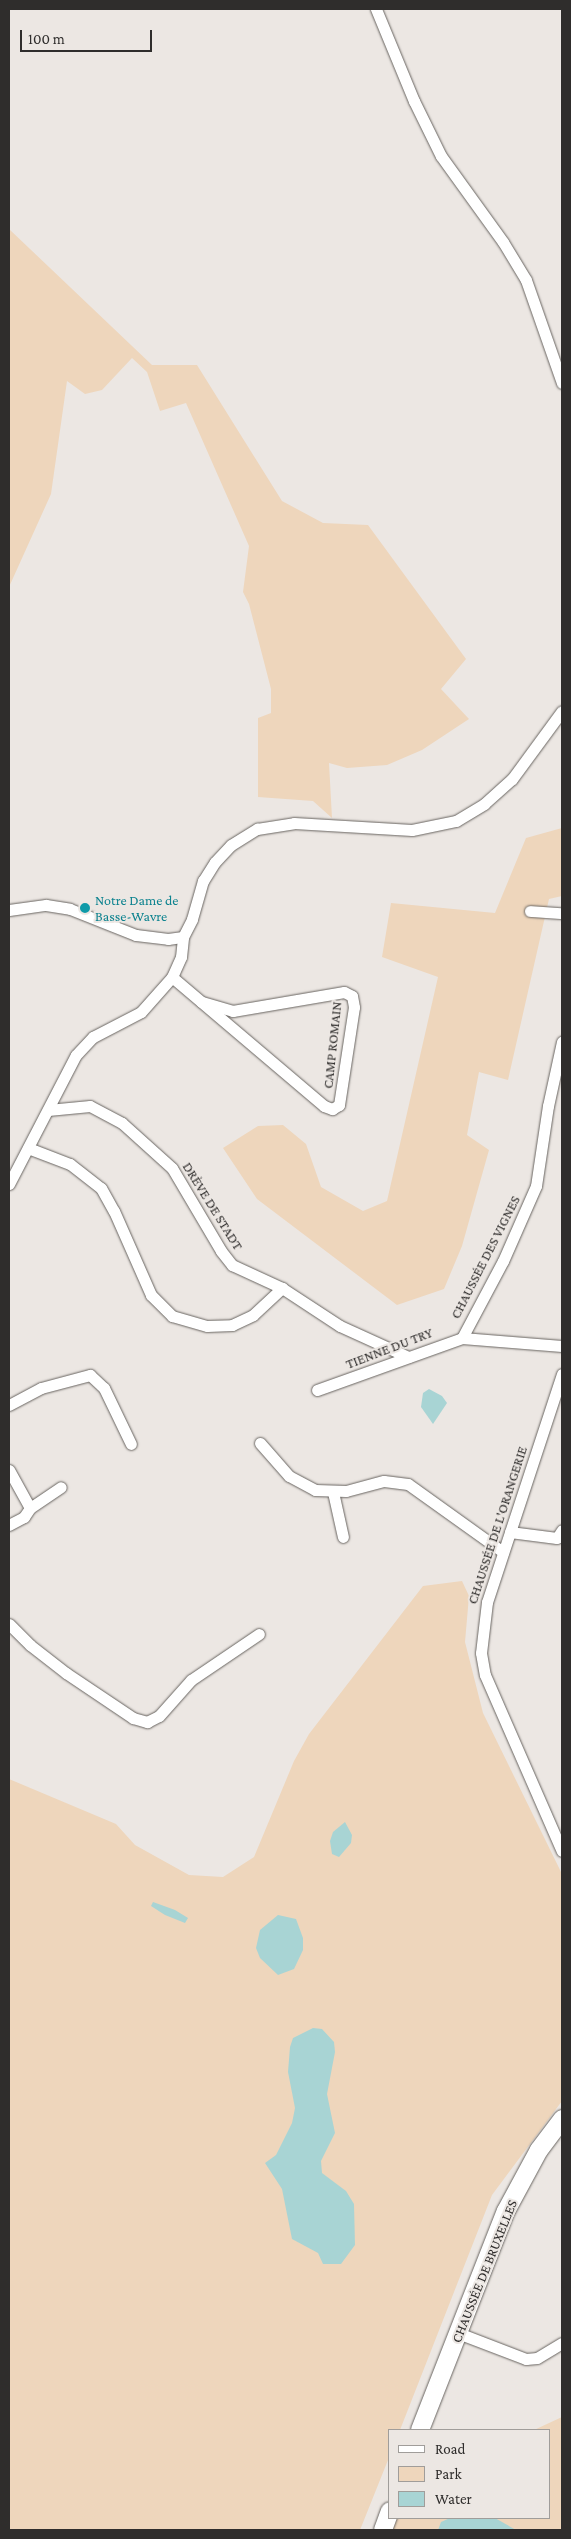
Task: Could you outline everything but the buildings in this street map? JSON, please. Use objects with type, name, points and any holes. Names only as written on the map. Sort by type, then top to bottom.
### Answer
[{"type":"main road","name":"CHAUSSÉE DE BRUXELLES","points":[[420,2429],[506,2211],[539,2150],[562,2119]]},
{"type":"main road","points":[[383,2530],[388,2516]]},
{"type":"street","points":[[376,9],[438,157],[498,235],[526,280],[562,384]]},
{"type":"street","points":[[9,1184],[81,1048],[99,1033],[141,1012],[172,977],[181,957],[183,937],[208,871],[222,853],[241,837],[257,829],[294,823],[412,830],[456,820],[479,807],[512,779],[562,711]]},
{"type":"street","points":[[9,910],[46,905],[70,909],[150,939],[183,937]]},
{"type":"street","points":[[530,911],[562,913]]},
{"type":"street","name":"CAMP ROMAIN","points":[[172,977],[201,1002],[324,1106],[332,1109],[339,1105],[354,1007],[352,996],[344,992],[233,1011],[201,1002]]},
{"type":"street","name":"CHAUSSÉE DES VIGNES","points":[[462,1338],[500,1266],[536,1186],[548,1106],[562,1042]]},
{"type":"street","name":"DRÈVE DE STADT","points":[[48,1110],[84,1105],[100,1110],[122,1123],[172,1168],[228,1261],[282,1288],[340,1326],[408,1357]]},
{"type":"street","points":[[28,1148],[70,1164],[101,1188],[112,1205],[147,1288],[158,1305],[172,1316],[207,1326],[232,1325],[253,1315],[282,1288]]},
{"type":"street","name":"TIENNE DU TRY","points":[[316,1390],[462,1338],[562,1346]]},
{"type":"street","name":"CHAUSSÉE DE L'ORANGERIE","points":[[562,1374],[503,1552],[483,1621],[481,1653],[485,1676],[562,1851]]},
{"type":"street","points":[[9,1405],[42,1388],[90,1375],[104,1388],[131,1444]]},
{"type":"street","points":[[260,1443],[296,1481],[315,1490],[333,1492],[384,1481],[408,1484],[503,1552]]},
{"type":"street","points":[[9,1470],[30,1508]]},
{"type":"street","points":[[9,1525],[21,1520],[30,1508],[61,1487]]},
{"type":"street","points":[[333,1492],[343,1538]]},
{"type":"street","points":[[510,1532],[557,1538],[562,1530]]},
{"type":"street","points":[[9,1624],[54,1664],[132,1718],[147,1722],[159,1716],[191,1680],[259,1634]]},
{"type":"street","points":[[458,2333],[526,2359],[537,2358],[562,2343]]},
{"type":"green space","points":[[9,229],[152,365],[197,365],[282,501],[323,523],[368,525],[466,659],[441,689],[469,719],[422,750],[387,765],[347,768],[329,763],[332,818],[313,801],[258,797],[258,718],[271,713],[271,689],[249,604],[243,592],[249,546],[186,403],[160,411],[147,372],[132,358],[102,390],[85,394],[67,381],[51,494],[9,587]]},
{"type":"green space","points":[[562,828],[562,896],[549,899],[508,1080],[479,1072],[467,1135],[489,1150],[462,1246],[444,1289],[397,1305],[257,1199],[223,1148],[258,1126],[283,1125],[306,1144],[321,1187],[363,1211],[387,1201],[438,977],[382,957],[391,903],[495,913],[526,838]]},
{"type":"green space","points":[[462,1581],[469,1596],[465,1642],[483,1713],[562,1874],[562,2101],[492,2195],[400,2429],[388,2429],[388,2460],[360,2530],[9,2530],[9,1779],[116,1824],[135,1845],[189,1875],[223,1877],[254,1857],[294,1761],[309,1734],[423,1586]]},
{"type":"green space","points":[[562,2417],[562,2530],[391,2530],[395,2519],[551,2519],[551,2429],[536,2429]]},
{"type":"water","points":[[429,1389],[442,1396],[447,1403],[433,1424],[421,1407],[423,1393]]},
{"type":"water","points":[[345,1822],[352,1835],[351,1843],[339,1857],[332,1854],[330,1841],[333,1832]]},
{"type":"water","points":[[153,1902],[175,1910],[188,1918],[185,1923],[165,1915],[151,1906]]},
{"type":"water","points":[[278,1915],[296,1919],[303,1938],[303,1950],[294,1969],[278,1975],[260,1958],[256,1948],[260,1930]]},
{"type":"water","points":[[313,2028],[322,2029],[334,2042],[335,2052],[327,2094],[335,2133],[321,2161],[322,2173],[346,2191],[354,2204],[355,2245],[341,2264],[323,2264],[318,2253],[292,2239],[282,2189],[265,2163],[276,2155],[292,2123],[295,2108],[288,2072],[290,2047],[293,2038]]},
{"type":"water","points":[[448,2519],[497,2519],[516,2530],[438,2530],[441,2522]]},
{"type":"place","name":"Notre Dame de Basse-Wavre","points":[[85,908]]}]
